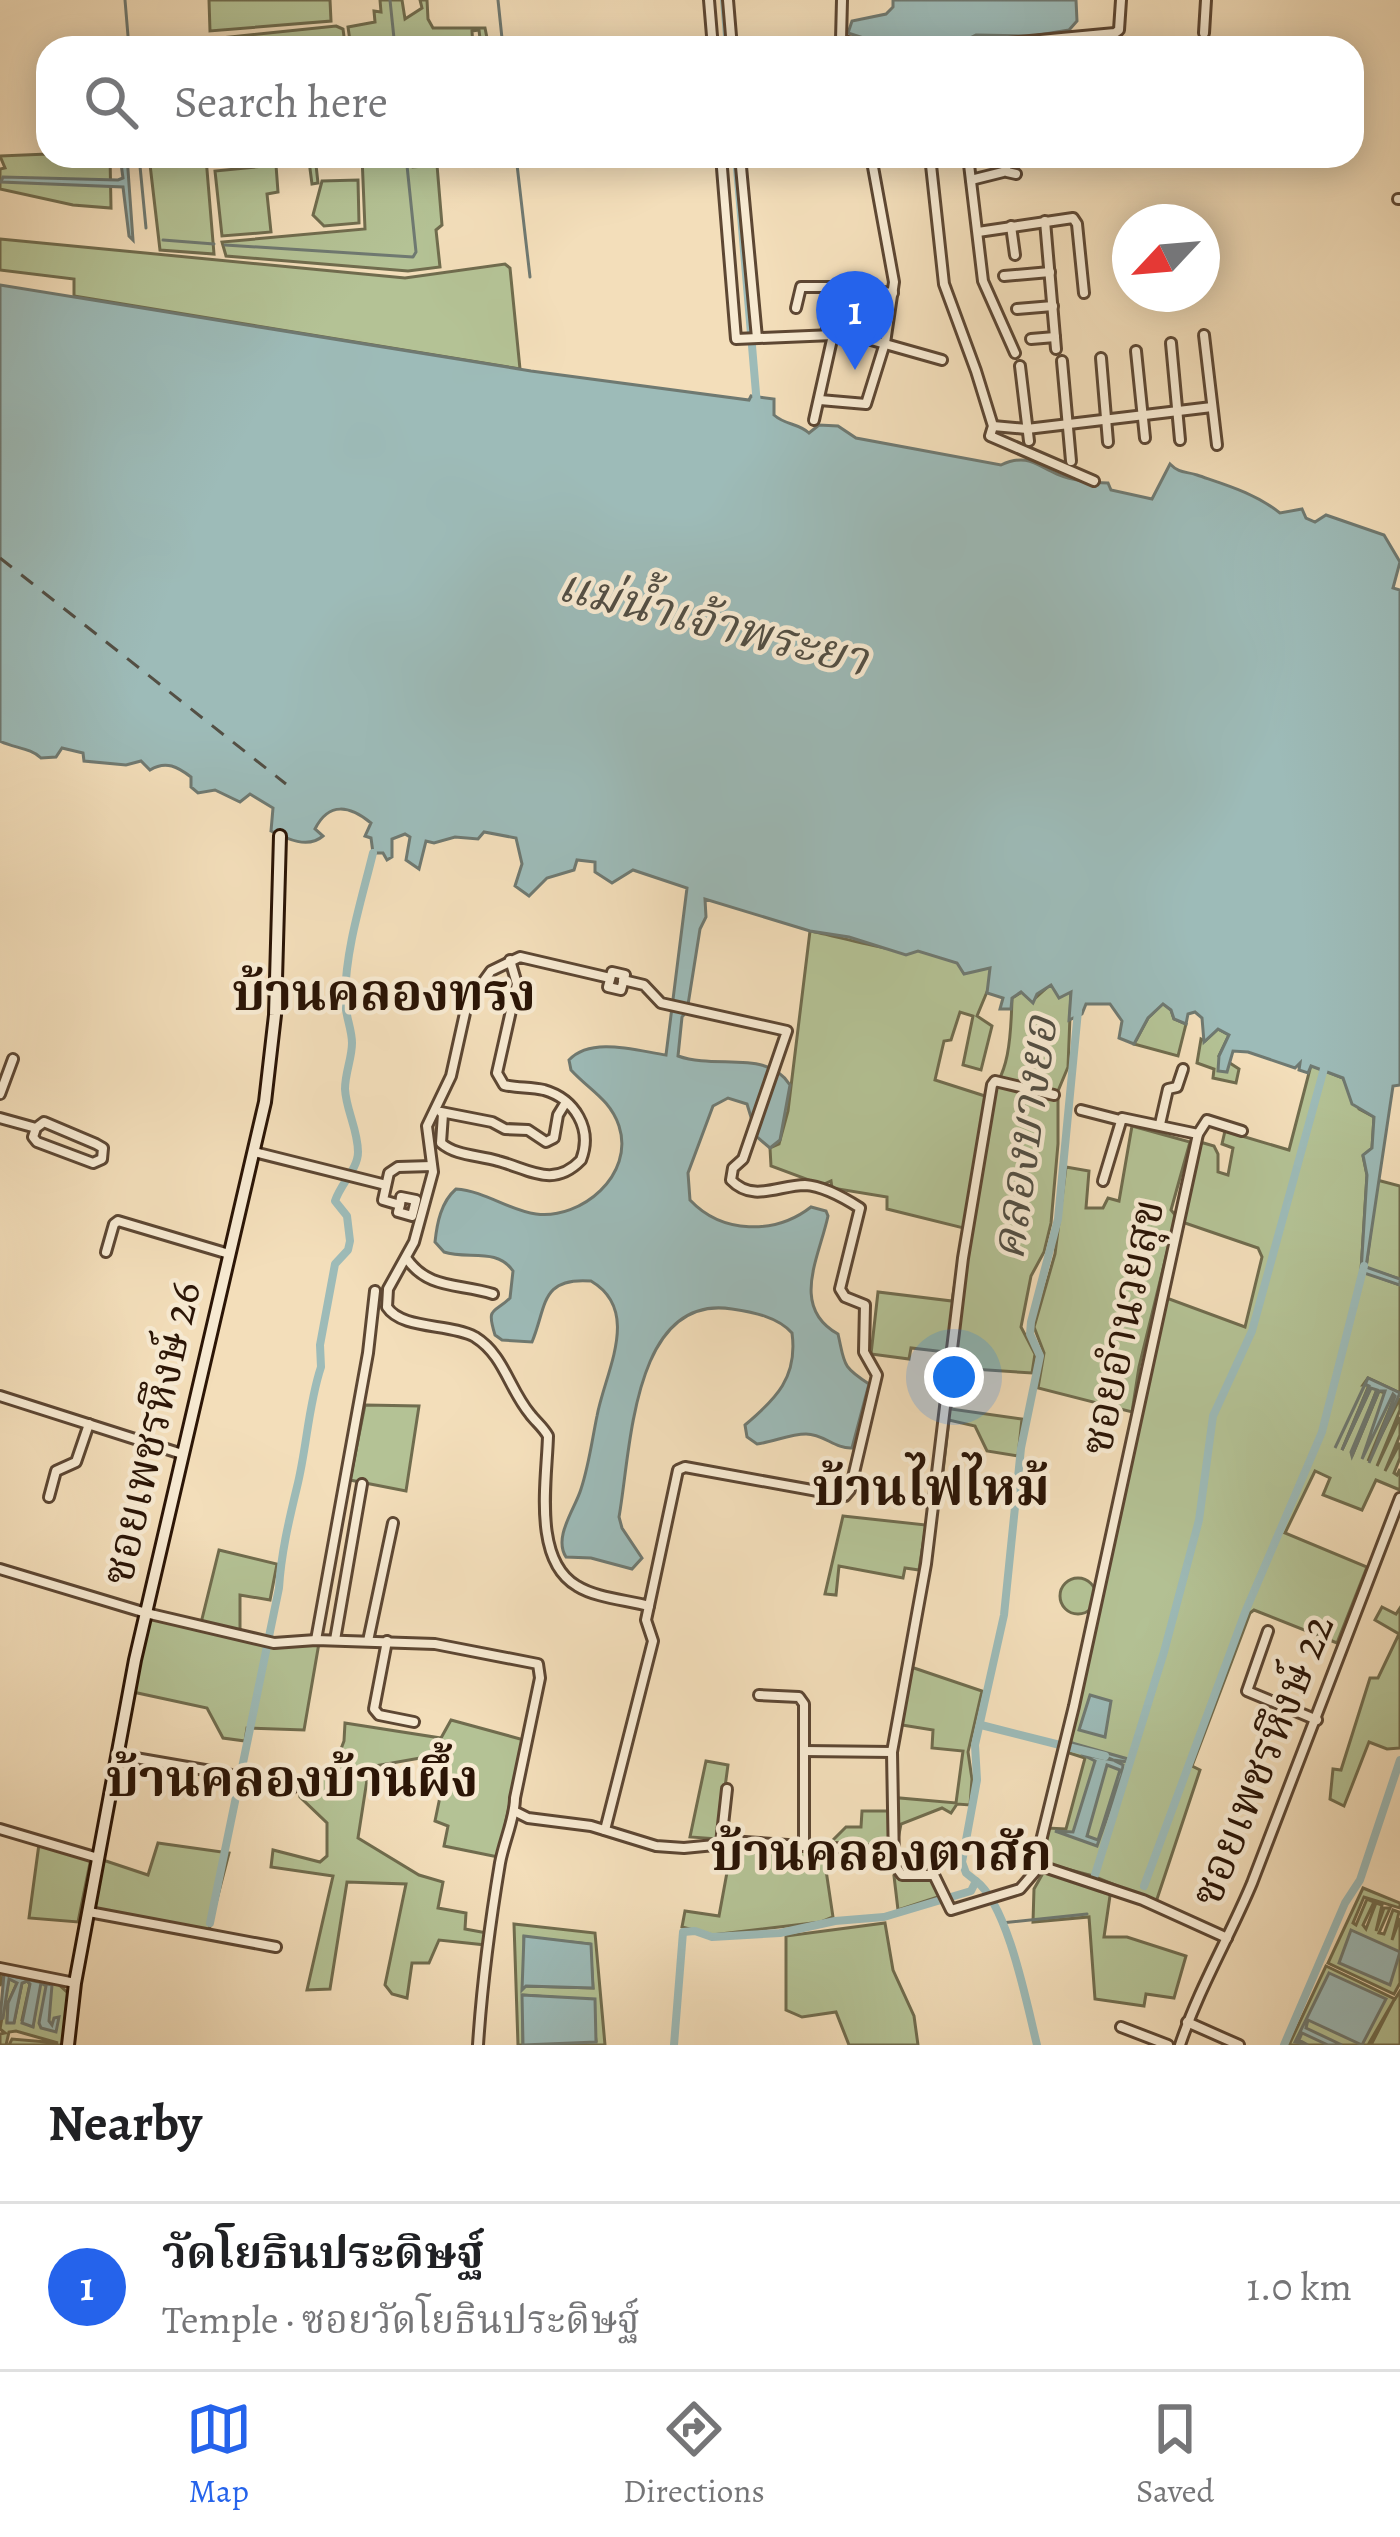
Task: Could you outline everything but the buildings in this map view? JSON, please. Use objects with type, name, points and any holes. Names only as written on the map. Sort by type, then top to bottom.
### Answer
[{"type":"street","points":[[710,0],[712,36]]},
{"type":"street","points":[[728,0],[731,36]]},
{"type":"street","points":[[841,36],[842,0]]},
{"type":"street","points":[[1087,36],[1117,33],[1121,0]]},
{"type":"street","points":[[1204,33],[1206,0]]},
{"type":"street","points":[[722,168],[736,340],[830,335],[942,360]]},
{"type":"street","points":[[741,168],[750,338]]},
{"type":"street","points":[[820,400],[861,405],[870,400],[885,344],[893,293],[891,257],[873,168]]},
{"type":"street","points":[[931,168],[944,284],[993,426],[992,439],[1094,481]]},
{"type":"street","points":[[970,168],[983,281],[1015,353]]},
{"type":"street","points":[[1006,168],[1016,174]]},
{"type":"street","points":[[971,180],[1003,172]]},
{"type":"street","points":[[978,232],[1085,215]]},
{"type":"street","points":[[1073,218],[1084,293]]},
{"type":"street","points":[[1045,220],[1056,349]]},
{"type":"street","points":[[1011,226],[1015,255]]},
{"type":"street","points":[[1004,277],[1050,272]]},
{"type":"street","points":[[796,308],[801,287],[893,293]]},
{"type":"street","points":[[814,421],[830,335],[833,287]]},
{"type":"street","points":[[1017,309],[1053,306]]},
{"type":"street","points":[[1204,334],[1217,445]]},
{"type":"street","points":[[1030,339],[1055,337]]},
{"type":"street","points":[[1171,343],[1180,440]]},
{"type":"street","points":[[1136,351],[1145,438]]},
{"type":"street","points":[[1101,358],[1108,442]]},
{"type":"street","points":[[1062,361],[1071,461]]},
{"type":"street","points":[[1020,366],[1029,441]]},
{"type":"street","points":[[993,426],[1027,429],[1212,407]]},
{"type":"street","name":"ซอยเพชรหึงษ์ 26","points":[[68,2045],[87,1911],[146,1613],[265,1102],[275,1015],[280,836]]},
{"type":"street","points":[[605,1830],[653,1641],[646,1620],[679,1470],[685,1467],[844,1496],[850,1490],[877,1375],[865,1352],[867,1310],[862,1302],[845,1297],[841,1289],[860,1208],[813,1186],[760,1192],[732,1183],[731,1172],[743,1159],[785,1044],[785,1029],[661,1003],[644,985],[623,980],[622,990],[608,987],[610,978],[532,957],[510,960],[491,970],[467,1004],[452,1076],[427,1126],[432,1166],[407,1258],[388,1289],[390,1314],[457,1328],[479,1339],[500,1360],[529,1413],[548,1436],[549,1546],[565,1575],[580,1588],[649,1606]]},
{"type":"street","points":[[443,1114],[439,1133],[445,1148],[501,1161],[534,1176],[549,1177],[575,1167],[585,1149],[585,1128],[566,1102],[541,1089],[504,1085],[497,1073],[517,984],[510,960]]},
{"type":"street","points":[[0,1094],[13,1059]]},
{"type":"street","points":[[1160,1124],[1168,1089],[1177,1087],[1183,1069]]},
{"type":"street","points":[[1054,1096],[1001,1082],[992,1085],[963,1258],[926,1564],[892,1751],[894,1864],[902,1875],[934,1875],[951,1910],[1027,1886],[1038,1868],[1058,1869],[1227,1938]]},
{"type":"street","points":[[434,1106],[443,1114],[492,1122],[505,1130],[528,1130],[546,1142],[554,1138],[566,1102]]},
{"type":"street","points":[[1081,1110],[1198,1134],[1207,1120],[1242,1131]]},
{"type":"street","points":[[0,1118],[36,1128]]},
{"type":"street","points":[[1103,1181],[1120,1120]]},
{"type":"street","points":[[44,1122],[97,1144],[103,1148],[102,1159],[93,1162],[34,1141],[36,1128],[44,1122]]},
{"type":"street","name":"ซอยอำนวยสุข","points":[[1038,1868],[1198,1134]]},
{"type":"street","points":[[254,1152],[386,1185]]},
{"type":"street","points":[[400,1204],[383,1200],[393,1169],[432,1166]]},
{"type":"street","points":[[106,1252],[118,1221],[230,1255]]},
{"type":"street","points":[[407,1258],[422,1278],[441,1286],[461,1284],[494,1294]]},
{"type":"street","points":[[316,1640],[375,1291]]},
{"type":"street","points":[[0,1396],[182,1454]]},
{"type":"street","points":[[49,1497],[56,1471],[76,1462],[89,1424]]},
{"type":"street","points":[[335,1640],[362,1484]]},
{"type":"street","name":"ซอยเพชรหึงษ์ 22","points":[[1180,2045],[1198,1991],[1227,1938],[1316,1720],[1400,1498]]},
{"type":"street","points":[[368,1641],[393,1523]]},
{"type":"street","points":[[0,1570],[146,1613],[274,1643],[387,1641],[490,1652],[541,1667],[516,1812],[510,1818],[500,1861],[478,2045]]},
{"type":"street","points":[[1268,1631],[1246,1691],[1316,1720]]},
{"type":"street","points":[[387,1641],[374,1709],[379,1715],[414,1722]]},
{"type":"street","points":[[759,1696],[802,1699],[804,1845]]},
{"type":"street","points":[[804,1751],[892,1751]]},
{"type":"street","points":[[118,1755],[261,1788],[292,1788]]},
{"type":"street","points":[[721,1843],[727,1789]]},
{"type":"street","points":[[516,1812],[656,1846],[804,1845],[893,1852]]},
{"type":"street","points":[[0,1829],[98,1858]]},
{"type":"street","points":[[87,1911],[276,1947]]},
{"type":"street","points":[[0,1968],[75,1983]]},
{"type":"street","points":[[1187,2022],[1239,2045]]},
{"type":"street","points":[[1121,2027],[1168,2045]]},
{"type":"green space","points":[[209,0],[330,0],[331,21],[210,31]]},
{"type":"green space","points":[[380,0],[402,0],[405,19],[422,8],[420,0],[427,0],[433,28],[485,28],[487,36],[480,36],[479,30],[472,31],[472,36],[349,36],[348,27],[375,22],[374,11],[381,12]]},
{"type":"green space","points":[[336,26],[343,29],[344,36],[240,36]]},
{"type":"green space","points":[[36,154],[36,168],[110,168],[111,208],[0,189],[0,169],[5,168],[0,156]]},
{"type":"green space","points":[[150,168],[207,168],[214,254],[160,250]]},
{"type":"green space","points":[[276,168],[278,192],[267,194],[271,232],[222,236],[215,171]]},
{"type":"green space","points":[[310,168],[316,168],[318,183],[312,184]]},
{"type":"green space","points":[[362,168],[437,168],[440,267],[408,271],[226,256],[222,242],[365,229]]},
{"type":"green space","points":[[358,180],[359,223],[324,226],[313,215],[322,181]]},
{"type":"green space","points":[[0,239],[405,278],[505,264],[510,268],[520,369],[74,296],[74,279],[0,270]]},
{"type":"green space","points":[[810,931],[991,968],[977,1016],[992,1026],[981,1070],[963,1065],[973,1016],[960,1012],[951,1040],[944,1041],[935,1080],[985,1096],[1005,1065],[1012,998],[1022,992],[1032,1001],[1051,984],[1071,991],[1068,1067],[1058,1091],[1051,1223],[1044,1252],[1031,1276],[1021,1327],[1035,1354],[1032,1373],[958,1368],[951,1409],[1022,1419],[1018,1456],[987,1451],[975,1426],[949,1420],[939,1506],[930,1504],[946,1352],[911,1348],[909,1359],[871,1354],[878,1292],[952,1301],[964,1228],[887,1209],[887,1197],[832,1188],[831,1181],[822,1185],[771,1166],[770,1148],[779,1144],[788,1111]]},
{"type":"green space","points":[[1163,1003],[1174,1019],[1186,1024],[1178,1056],[1134,1044]]},
{"type":"green space","points":[[1218,1029],[1229,1035],[1219,1056],[1239,1069],[1236,1083],[1213,1078],[1214,1069],[1197,1063],[1201,1039],[1205,1041]]},
{"type":"green space","points":[[1311,1065],[1343,1078],[1359,1109],[1374,1117],[1372,1148],[1363,1156],[1367,1175],[1361,1271],[1400,1285],[1400,1393],[1368,1378],[1342,1450],[1371,1387],[1377,1389],[1352,1456],[1379,1391],[1395,1396],[1368,1461],[1400,1398],[1400,1410],[1377,1466],[1400,1417],[1400,1435],[1385,1471],[1400,1443],[1394,1473],[1400,1469],[1400,1490],[1376,1480],[1362,1510],[1323,1495],[1330,1478],[1315,1471],[1285,1533],[1367,1567],[1337,1643],[1254,1610],[1250,1613],[1192,1766],[1200,1770],[1156,1902],[1093,1876],[1044,1863],[1048,1828],[1066,1829],[1085,1758],[1066,1752],[1164,1297],[1245,1327],[1262,1257],[1258,1248],[1182,1222],[1200,1142],[1214,1146],[1218,1172],[1228,1175],[1233,1148],[1222,1144],[1225,1131],[1289,1150]]},
{"type":"green space","points":[[1132,1126],[1190,1142],[1171,1210],[1176,1216],[1132,1412],[1038,1388],[1044,1353],[1034,1327],[1055,1254],[1066,1167],[1089,1171],[1086,1208],[1103,1208],[1108,1198],[1119,1201]]},
{"type":"green space","points":[[1377,1180],[1400,1186],[1400,1279],[1366,1268]]},
{"type":"green space","points":[[365,1405],[419,1406],[406,1491],[350,1480]]},
{"type":"green space","points":[[843,1516],[926,1525],[919,1570],[905,1568],[903,1578],[839,1566],[836,1595],[825,1594]]},
{"type":"green space","points":[[219,1550],[277,1564],[270,1600],[240,1595],[240,1637],[275,1648],[319,1643],[304,1730],[247,1728],[245,1741],[223,1738],[207,1708],[133,1692],[149,1617],[200,1627]]},
{"type":"green space","points":[[1078,1578],[1091,1583],[1096,1596],[1091,1609],[1078,1614],[1065,1609],[1060,1596],[1065,1583]]},
{"type":"green space","points":[[1382,1607],[1396,1614],[1400,1608],[1400,1748],[1369,1742],[1344,1806],[1330,1799],[1333,1769],[1341,1770],[1370,1678],[1378,1678],[1399,1634],[1375,1620]]},
{"type":"green space","points":[[911,1667],[982,1691],[968,1752],[970,1805],[957,1804],[951,1813],[942,1808],[901,1824],[896,1850],[823,1850],[846,1827],[861,1827],[862,1811],[888,1811],[888,1797],[956,1803],[963,1751],[932,1748],[933,1730],[902,1725]]},
{"type":"green space","points":[[451,1720],[524,1740],[498,1857],[444,1846],[448,1826],[435,1821],[446,1768],[443,1754],[369,1767],[358,1838],[419,1875],[443,1882],[438,1908],[466,1913],[465,1929],[487,1933],[486,1945],[439,1940],[429,1963],[412,1963],[407,1998],[392,1994],[385,1985],[406,1884],[347,1882],[330,1989],[307,1990],[333,1876],[271,1867],[273,1850],[320,1862],[327,1856],[327,1823],[300,1797],[299,1789],[333,1770],[345,1723],[441,1738]]},
{"type":"green space","points":[[706,1761],[728,1765],[718,1839],[690,1837]]},
{"type":"green space","points":[[158,1843],[229,1853],[209,1930],[91,1908],[100,1859],[148,1875]]},
{"type":"green space","points":[[39,1844],[91,1858],[78,1922],[29,1918]]},
{"type":"green space","points":[[732,1845],[823,1850],[833,1917],[712,1935],[682,1927],[685,1911],[719,1916]]},
{"type":"green space","points":[[937,1871],[941,1896],[898,1910],[894,1876]]},
{"type":"green space","points":[[1043,1873],[1111,1889],[1104,1937],[1127,1937],[1186,1956],[1174,1998],[1146,1994],[1144,2006],[1095,1999],[1089,1917],[1033,1922],[1034,1889]]},
{"type":"green space","points":[[1363,1888],[1400,1903],[1400,1908],[1364,1897],[1353,1923],[1356,1925],[1367,1899],[1374,1902],[1363,1925],[1366,1929],[1376,1903],[1382,1905],[1376,1931],[1384,1908],[1390,1908],[1379,1933],[1384,1934],[1393,1910],[1399,1912],[1392,1940],[1400,1918],[1400,1983],[1394,1994],[1328,1963]]},
{"type":"green space","points":[[885,1923],[893,1970],[914,2016],[918,2045],[849,2045],[836,2012],[802,2017],[786,2010],[786,1936]]},
{"type":"green space","points":[[514,1924],[595,1933],[605,2045],[553,2045],[596,2041],[591,2000],[523,1995],[523,2045],[518,2045]],"holes":[[[524,1937],[590,1944],[593,1988],[525,1986]]]},
{"type":"green space","points":[[1326,1966],[1395,1999],[1400,1991],[1400,2045],[1371,2045],[1394,2000],[1368,2045],[1289,2045]]},
{"type":"green space","points":[[0,1971],[58,1984],[68,1993],[66,2045],[9,2045],[12,2039],[58,2043],[16,2031],[9,2032],[6,2045],[0,2045],[9,1978],[17,1983],[8,2003],[7,2022],[14,2022],[22,1983],[27,1981],[22,2020],[33,2026],[40,1982],[4,1974],[0,1986]]},
{"type":"water","points":[[893,0],[1076,0],[1077,21],[1069,30],[1033,36],[848,33],[852,21],[886,14]]},
{"type":"water","points":[[122,168],[128,168],[133,240],[123,187],[1,182],[3,177],[123,178]]},
{"type":"water","name":"แม่น้ำเจ้าพระยา","points":[[0,285],[531,371],[749,400],[751,396],[774,399],[774,415],[809,433],[819,425],[838,426],[856,438],[1001,465],[1025,460],[1063,476],[1108,483],[1111,490],[1152,499],[1170,464],[1250,495],[1280,513],[1302,509],[1315,522],[1326,515],[1384,535],[1400,562],[1393,588],[1400,590],[1400,1085],[1393,1086],[1366,1267],[1400,1279],[1400,1285],[1361,1272],[1367,1175],[1363,1155],[1372,1148],[1374,1117],[1352,1104],[1343,1078],[1311,1066],[1308,1073],[1299,1070],[1300,1063],[1295,1068],[1233,1051],[1227,1072],[1218,1071],[1229,1035],[1218,1029],[1204,1042],[1202,1018],[1195,1012],[1188,1014],[1186,1024],[1174,1019],[1163,1004],[1148,1018],[1134,1044],[1119,1038],[1122,1021],[1110,1004],[1086,1004],[1082,1014],[1069,1020],[1071,992],[1059,998],[1051,985],[1033,1003],[1021,992],[1012,998],[1011,1009],[1000,1009],[1003,998],[987,993],[990,968],[964,974],[957,963],[918,951],[906,955],[705,899],[706,917],[682,1017],[678,1056],[769,1067],[790,1085],[780,1140],[770,1148],[757,1137],[747,1104],[728,1098],[713,1106],[688,1173],[690,1200],[717,1219],[749,1227],[781,1222],[811,1207],[826,1211],[811,1296],[823,1323],[838,1334],[846,1364],[869,1384],[852,1448],[806,1434],[757,1444],[747,1437],[745,1425],[788,1375],[792,1333],[780,1323],[732,1309],[699,1311],[674,1325],[655,1350],[642,1382],[619,1517],[642,1558],[632,1569],[566,1557],[563,1532],[584,1480],[616,1343],[615,1309],[591,1281],[562,1284],[548,1296],[532,1342],[502,1340],[495,1335],[491,1319],[510,1298],[513,1271],[499,1259],[444,1252],[435,1242],[437,1228],[443,1206],[456,1189],[526,1212],[553,1214],[586,1202],[612,1177],[622,1144],[619,1126],[604,1101],[571,1070],[569,1060],[602,1047],[666,1055],[687,888],[633,870],[612,883],[595,872],[595,862],[577,860],[574,870],[547,878],[529,896],[515,886],[522,864],[516,838],[484,832],[478,839],[426,841],[419,869],[406,860],[410,837],[392,839],[392,857],[387,860],[383,853],[373,853],[371,838],[365,836],[371,823],[348,810],[327,814],[315,829],[323,836],[317,840],[297,841],[271,831],[273,808],[250,794],[240,802],[215,790],[198,793],[191,787],[191,777],[172,766],[150,770],[141,761],[126,765],[84,761],[83,753],[62,748],[56,757],[41,758],[0,741]]},
{"type":"water","points":[[1368,1378],[1400,1393],[1369,1463],[1395,1396],[1362,1459],[1385,1391],[1379,1391],[1352,1456],[1377,1390],[1371,1388],[1342,1450],[1369,1386],[1365,1384]]},
{"type":"water","points":[[1090,1695],[1111,1701],[1105,1737],[1079,1730]]},
{"type":"water","points":[[1072,1743],[1128,1762],[1113,1760]]},
{"type":"water","points":[[1081,1754],[1123,1765],[1097,1846],[1055,1831],[1073,1832],[1095,1761]],"holes":[[[1107,1765],[1120,1770],[1098,1840],[1087,1836]]]},
{"type":"water","points":[[1351,1930],[1400,1952],[1390,1985],[1339,1963]]},
{"type":"water","points":[[524,1936],[591,1944],[593,1988],[526,1986],[522,1990]]},
{"type":"water","points":[[1329,1973],[1386,1999],[1362,2045],[1308,2020],[1306,2028],[1342,2045],[1328,2045],[1302,2033],[1299,2040],[1308,2045],[1295,2042]]},
{"type":"water","points":[[4,1974],[52,1985],[49,2021],[52,2025],[59,2017],[56,2032],[39,2023],[46,1986],[41,1983],[33,2027],[22,2023],[27,1981],[22,1983],[14,2023],[7,2023],[8,2003],[17,1983],[9,1979],[0,2019]]},
{"type":"water","points":[[522,1995],[595,1999],[596,2042],[523,2045]]},
{"type":"waterway","points":[[125,0],[128,36]]},
{"type":"waterway","points":[[390,0],[394,36]]},
{"type":"waterway","points":[[498,0],[502,36]]},
{"type":"waterway","points":[[724,0],[727,36]]},
{"type":"waterway","points":[[140,168],[146,228]]},
{"type":"waterway","points":[[225,245],[413,257],[407,168]]},
{"type":"waterway","points":[[517,168],[530,277]]},
{"type":"waterway","points":[[737,168],[757,405]]},
{"type":"waterway","points":[[163,240],[214,244]]},
{"type":"waterway","points":[[210,1923],[321,1367],[320,1345],[335,1264],[350,1241],[347,1216],[335,1201],[358,1152],[345,1089],[352,1043],[346,978],[373,853]]},
{"type":"waterway","name":"คลองบางยอ","points":[[674,2045],[683,1932],[712,1937],[780,1933],[884,1917],[971,1891],[976,1881],[962,1862],[977,1780],[975,1745],[1004,1615],[1021,1448],[1040,1356],[1030,1334],[1031,1322],[1058,1219],[1078,1011]]},
{"type":"waterway","points":[[1095,1875],[1199,1520],[1213,1416],[1252,1331],[1325,1065]]},
{"type":"waterway","points":[[1144,1886],[1246,1610],[1322,1432],[1364,1266]]},
{"type":"waterway","points":[[981,1725],[1060,1745]]},
{"type":"waterway","points":[[1068,1747],[1105,1756]]},
{"type":"waterway","points":[[1284,2045],[1345,1903],[1360,1880],[1400,1760]]},
{"type":"waterway","points":[[976,1881],[1007,1933],[1037,2045]]},
{"type":"waterway","points":[[1001,1923],[1087,1914]]},
{"type":"ferry route","points":[[0,558],[286,784]]},
{"type":"place","name":"วัดโยธินประดิษฐ์","points":[[855,370]]},
{"type":"district","name":"บ้านคลองทรง","points":[[384,993]]},
{"type":"district","name":"บ้านไฟไหม้","points":[[931,1488]]},
{"type":"district","name":"บ้านคลองบ้านผึ้ง","points":[[292,1779]]},
{"type":"district","name":"บ้านคลองตาสัก","points":[[881,1853]]}]
